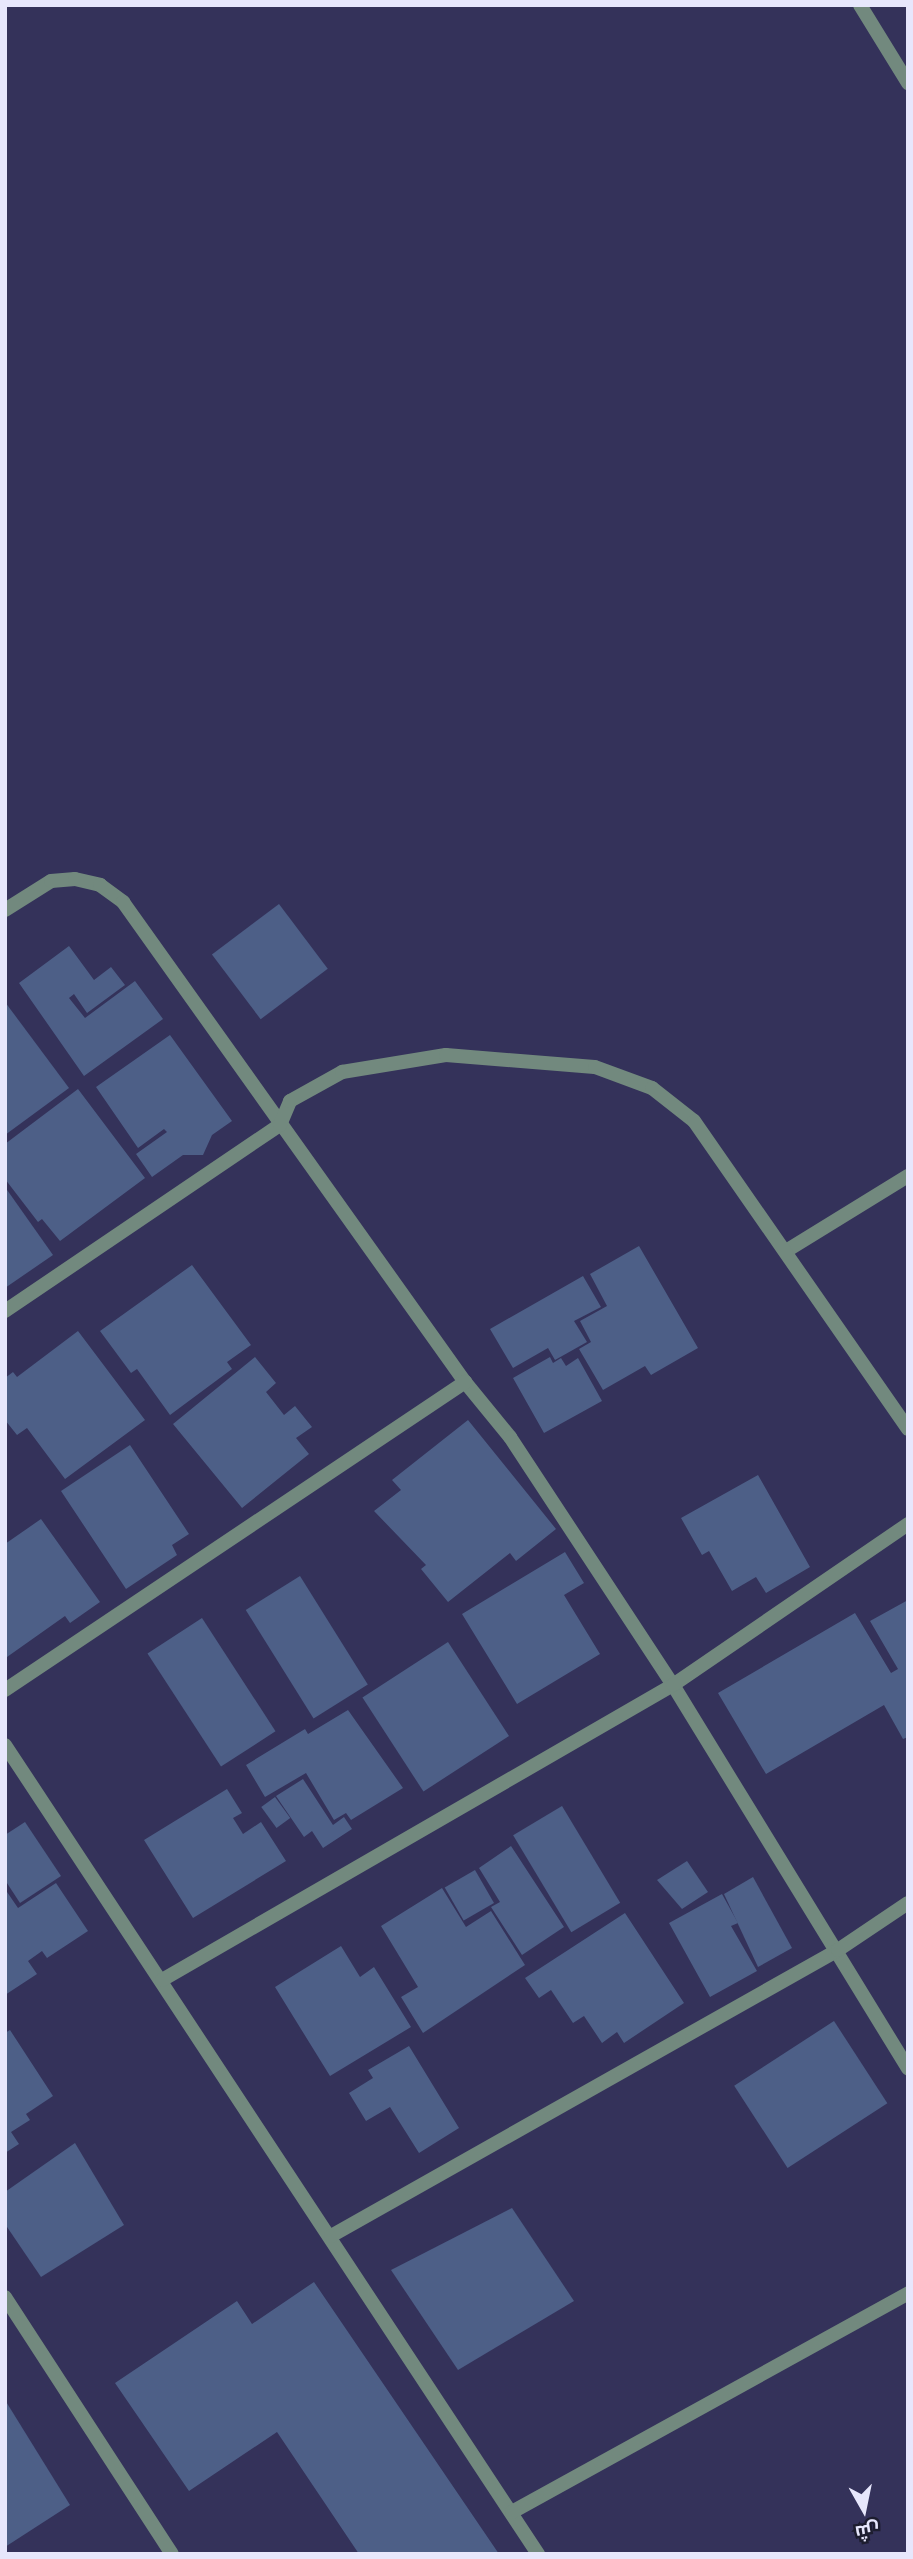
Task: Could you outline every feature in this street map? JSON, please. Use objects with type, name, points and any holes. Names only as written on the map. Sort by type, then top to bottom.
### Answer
[{"type":"street","points":[[860,5],[908,83]]},
{"type":"street","points":[[5,910],[51,881],[75,879],[100,885],[123,902],[280,1125],[466,1381],[510,1437],[673,1685],[908,2068]]},
{"type":"street","points":[[5,1311],[280,1125],[290,1101],[342,1072],[446,1055],[595,1067],[653,1088],[694,1121],[908,1429]]},
{"type":"street","points":[[786,1251],[908,1176]]},
{"type":"street","points":[[5,1690],[466,1381]]},
{"type":"street","points":[[162,1979],[673,1685],[908,1524]]},
{"type":"street","points":[[5,1745],[11,1765],[162,1979],[538,2554]]},
{"type":"street","points":[[331,2236],[838,1950],[908,1903]]},
{"type":"street","points":[[512,2512],[908,2292]]},
{"type":"street","points":[[5,2297],[172,2554]]},
{"type":"building","points":[[279,904],[328,969],[261,1019],[212,955]]},
{"type":"building","points":[[69,946],[94,980],[111,967],[125,985],[87,1013],[74,994],[69,998],[85,1018],[135,981],[163,1019],[84,1076],[19,983]]},
{"type":"building","points":[[5,1002],[69,1088],[5,1135]]},
{"type":"building","points":[[170,1035],[232,1121],[212,1135],[203,1155],[183,1155],[152,1177],[136,1154],[167,1132],[164,1129],[138,1148],[96,1087]]},
{"type":"building","points":[[78,1089],[145,1178],[60,1241],[42,1219],[38,1222],[5,1179],[5,1144]]},
{"type":"building","points":[[5,1187],[53,1255],[5,1288]]},
{"type":"building","points":[[639,1246],[698,1348],[651,1375],[645,1366],[603,1390],[579,1349],[591,1342],[580,1321],[607,1306],[590,1274]]},
{"type":"building","points":[[192,1265],[251,1345],[227,1362],[232,1369],[170,1415],[137,1369],[131,1373],[100,1331]]},
{"type":"building","points":[[583,1276],[601,1307],[574,1321],[587,1342],[555,1360],[548,1348],[513,1368],[490,1329]]},
{"type":"building","points":[[78,1331],[145,1420],[65,1479],[27,1428],[17,1435],[5,1420],[5,1378],[13,1372],[17,1377]]},
{"type":"building","points":[[255,1357],[276,1383],[266,1392],[284,1415],[295,1406],[312,1427],[296,1438],[309,1454],[242,1508],[173,1424]]},
{"type":"building","points":[[550,1357],[553,1363],[561,1358],[566,1366],[578,1358],[602,1401],[544,1433],[513,1378]]},
{"type":"building","points":[[468,1420],[556,1529],[516,1561],[510,1553],[448,1602],[421,1569],[426,1565],[374,1511],[401,1490],[392,1480]]},
{"type":"building","points":[[130,1445],[189,1534],[172,1545],[177,1555],[126,1589],[61,1491]]},
{"type":"building","points":[[758,1475],[810,1567],[766,1593],[756,1577],[732,1591],[709,1551],[702,1555],[681,1518]]},
{"type":"building","points":[[41,1519],[100,1602],[70,1623],[65,1616],[7,1657],[5,1544]]},
{"type":"building","points":[[565,1552],[584,1583],[564,1595],[600,1654],[517,1704],[462,1614]]},
{"type":"building","points":[[300,1576],[368,1685],[314,1718],[246,1610]]},
{"type":"building","points":[[908,1600],[908,1737],[903,1739],[884,1705],[766,1774],[718,1693],[855,1613],[891,1673],[898,1669],[870,1621]]},
{"type":"building","points":[[202,1618],[276,1731],[221,1767],[147,1653]]},
{"type":"building","points":[[448,1642],[509,1736],[423,1791],[362,1698]]},
{"type":"building","points":[[348,1710],[403,1788],[351,1820],[346,1813],[334,1820],[306,1773],[265,1797],[246,1765],[305,1729],[308,1734]]},
{"type":"building","points":[[303,1779],[333,1825],[344,1817],[352,1829],[323,1848],[312,1831],[304,1837],[276,1796]]},
{"type":"building","points":[[227,1789],[242,1813],[233,1818],[243,1834],[261,1822],[286,1861],[193,1918],[144,1840]]},
{"type":"building","points":[[275,1797],[290,1818],[277,1828],[261,1807]]},
{"type":"building","points":[[562,1806],[620,1903],[571,1932],[513,1835]]},
{"type":"building","points":[[25,1822],[61,1876],[20,1903],[5,1880],[5,1835]]},
{"type":"building","points":[[511,1846],[564,1927],[522,1955],[491,1907],[500,1902],[479,1868]]},
{"type":"building","points":[[687,1861],[708,1892],[682,1909],[657,1880]]},
{"type":"building","points":[[475,1870],[494,1903],[464,1920],[445,1888]]},
{"type":"building","points":[[753,1877],[792,1948],[758,1967],[724,1894]]},
{"type":"building","points":[[56,1883],[88,1931],[47,1958],[42,1951],[28,1961],[37,1974],[5,1995],[5,1889],[18,1908]]},
{"type":"building","points":[[442,1888],[466,1927],[491,1911],[525,1965],[423,2033],[401,1997],[418,1987],[381,1926]]},
{"type":"building","points":[[722,1894],[738,1923],[731,1926],[757,1971],[710,1997],[669,1923]]},
{"type":"building","points":[[625,1913],[684,2003],[624,2043],[617,2032],[602,2043],[584,2016],[573,2023],[551,1990],[539,1998],[525,1978]]},
{"type":"building","points":[[341,1946],[360,1977],[374,1967],[411,2027],[330,2076],[275,1987]]},
{"type":"building","points":[[834,2021],[887,2103],[788,2168],[734,2086]]},
{"type":"building","points":[[10,2030],[53,2096],[26,2114],[30,2120],[11,2132],[19,2144],[5,2153],[5,2033]]},
{"type":"building","points":[[409,2046],[459,2128],[419,2153],[390,2107],[366,2121],[349,2093],[373,2078],[368,2070]]},
{"type":"building","points":[[75,2143],[124,2225],[41,2277],[5,2224],[5,2192]]},
{"type":"building","points":[[512,2208],[574,2301],[458,2370],[391,2270]]},
{"type":"building","points":[[314,2282],[499,2554],[359,2554],[277,2432],[189,2491],[115,2383],[237,2301],[252,2324]]},
{"type":"building","points":[[5,2400],[70,2505],[5,2547]]}]
